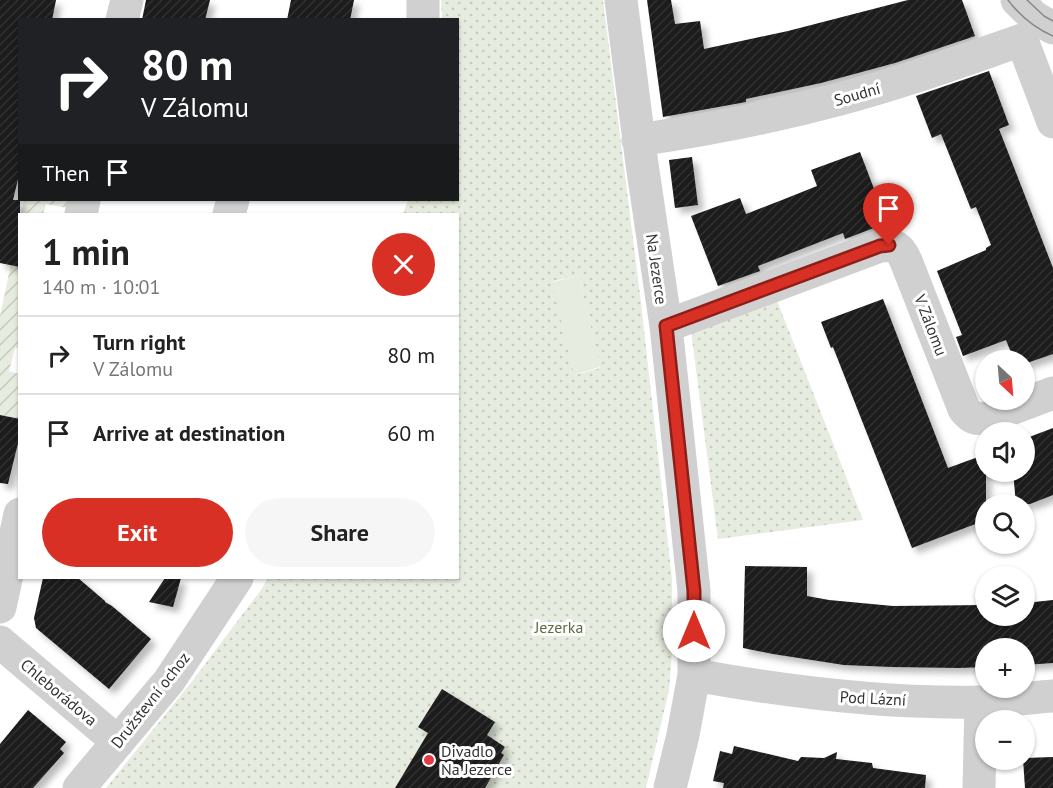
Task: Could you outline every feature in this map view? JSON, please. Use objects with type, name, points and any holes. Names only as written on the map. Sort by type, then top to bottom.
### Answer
[{"type":"street","points":[[122,18],[127,0]]},
{"type":"street","points":[[423,0],[423,18]]},
{"type":"street","name":"Na Jezerce","points":[[621,0],[638,140],[666,326],[694,591],[694,675],[670,788]]},
{"type":"street","points":[[1031,21],[1053,122]]},
{"type":"street","name":"Soudní","points":[[638,140],[716,127],[839,99],[903,81],[1031,21]]},
{"type":"street","name":"V Zálomu","points":[[666,326],[880,246],[893,245],[900,249],[906,261],[964,410],[968,414],[975,419],[987,418],[1053,393]]},
{"type":"street","points":[[0,606],[12,519]]},
{"type":"street","name":"Družstevní ochoz","points":[[79,788],[169,681],[236,579]]},
{"type":"street","name":"Chleborádova","points":[[0,642],[118,742]]},
{"type":"street","name":"Pod Lázní","points":[[694,675],[755,686],[834,696],[981,702],[1053,696]]},
{"type":"street","points":[[979,788],[981,702]]},
{"type":"green space","name":"Jezerka","points":[[441,0],[603,0],[641,303],[672,579],[672,652],[669,690],[646,788],[485,788],[504,755],[501,753],[505,747],[487,735],[495,722],[442,689],[418,726],[428,733],[395,788],[106,788],[190,684],[267,579],[459,579],[459,213],[403,213],[408,201],[459,201],[459,18],[442,18]],"holes":[[[579,276],[600,368],[575,375],[553,281]]]},
{"type":"green space","points":[[24,201],[70,201],[68,208],[46,204],[43,213],[21,213]]},
{"type":"green space","points":[[18,231],[18,348],[15,348],[9,371],[18,374],[18,419],[1,415],[0,419],[0,316]]},
{"type":"green space","points":[[579,276],[600,367],[574,375],[552,282]]},
{"type":"green space","points":[[776,298],[863,520],[718,539],[691,331]]},
{"type":"building","points":[[0,0],[56,0],[52,18],[18,18],[18,179],[13,200],[20,201],[18,267],[0,263]]},
{"type":"building","points":[[146,0],[210,0],[206,18],[142,18]]},
{"type":"building","points":[[291,0],[354,0],[350,18],[287,18]]},
{"type":"building","points":[[647,0],[671,0],[675,24],[700,21],[704,49],[788,31],[908,0],[962,0],[975,36],[895,63],[821,83],[746,99],[746,102],[663,117]]},
{"type":"building","points":[[989,71],[1009,125],[999,129],[1053,268],[1053,354],[1035,360],[1035,350],[1010,350],[1006,340],[963,356],[956,337],[962,335],[937,271],[986,250],[991,245],[976,207],[971,209],[941,134],[932,138],[916,96]]},
{"type":"building","points":[[860,152],[887,223],[845,239],[843,233],[758,266],[760,271],[718,286],[691,216],[740,198],[746,214],[817,186],[811,170]]},
{"type":"building","points":[[692,157],[698,205],[675,208],[669,160]]},
{"type":"building","points":[[883,299],[948,468],[975,458],[975,482],[986,482],[986,494],[975,494],[975,524],[912,548],[821,322]]},
{"type":"building","points":[[0,415],[18,419],[18,443],[8,484],[0,483]]},
{"type":"building","points":[[1053,428],[1053,495],[1035,502],[1035,494],[1015,494],[1014,482],[1035,482],[1035,435]]},
{"type":"building","points":[[745,566],[807,567],[807,596],[829,600],[893,606],[975,605],[975,626],[1035,626],[1035,602],[1053,600],[1053,663],[1035,664],[1035,638],[975,638],[975,667],[959,668],[844,665],[743,648]]},
{"type":"building","points":[[43,579],[79,579],[151,639],[109,689],[36,628],[34,618]]},
{"type":"building","points":[[164,579],[181,579],[173,607],[149,602]]},
{"type":"building","points":[[442,689],[495,722],[487,735],[505,747],[501,753],[504,755],[485,788],[395,788],[428,733],[418,727]]},
{"type":"building","points":[[28,710],[66,742],[60,749],[64,753],[33,788],[0,788],[0,744]]},
{"type":"building","points":[[734,746],[798,761],[801,757],[824,758],[837,752],[836,759],[872,763],[873,768],[926,775],[925,788],[723,788],[724,783],[713,781],[720,751],[732,754]]},
{"type":"building","points":[[1053,757],[1053,788],[1025,788],[1024,770],[1035,770],[1035,758]]},
{"type":"tram line","points":[[1008,0],[1028,21],[1053,36]]},
{"type":"tram line","points":[[1027,0],[1053,21]]},
{"type":"place","name":"Divadlo Na Jezerce","points":[[429,760]]},
{"type":"route","points":[[694,631],[694,591],[666,326],[880,246],[889,245]]}]
